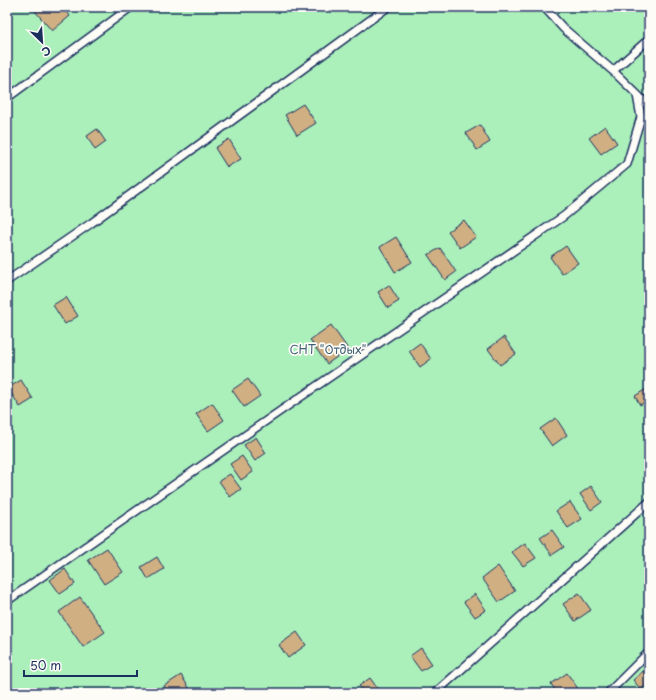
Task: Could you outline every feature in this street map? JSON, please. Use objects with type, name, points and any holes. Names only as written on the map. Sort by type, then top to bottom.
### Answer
[{"type":"lane","points":[[7,98],[131,7]]},
{"type":"lane","points":[[7,281],[90,224],[388,7]]},
{"type":"lane","points":[[544,7],[563,28],[613,71],[649,106]]},
{"type":"lane","points":[[613,71],[649,39]]},
{"type":"lane","points":[[7,600],[564,216],[627,164],[641,117],[637,95]]},
{"type":"lane","points":[[435,693],[649,502]]},
{"type":"lane","points":[[608,693],[649,652]]},
{"type":"green space","name":"СНТ \"Отдых\"","points":[[7,7],[649,7],[649,693],[7,693]]},
{"type":"building","points":[[40,7],[63,7],[70,16],[52,31],[35,11]]},
{"type":"building","points":[[639,7],[649,7],[649,17]]},
{"type":"building","points":[[303,104],[316,123],[297,135],[285,115]]},
{"type":"building","points":[[480,125],[490,142],[477,150],[466,133]]},
{"type":"building","points":[[605,126],[617,143],[601,154],[589,138]]},
{"type":"building","points":[[97,129],[106,142],[95,150],[87,136]]},
{"type":"building","points":[[229,139],[241,159],[227,167],[215,148]]},
{"type":"building","points":[[464,220],[476,237],[460,248],[448,231]]},
{"type":"building","points":[[396,237],[412,262],[395,272],[380,247]]},
{"type":"building","points":[[566,246],[578,263],[562,274],[550,257]]},
{"type":"building","points":[[440,248],[456,272],[445,280],[428,255]]},
{"type":"building","points":[[389,285],[399,301],[388,308],[378,292]]},
{"type":"building","points":[[66,297],[78,316],[65,324],[53,305]]},
{"type":"building","points":[[331,325],[348,349],[327,364],[310,340]]},
{"type":"building","points":[[504,337],[516,354],[500,365],[488,349]]},
{"type":"building","points":[[420,343],[431,359],[420,367],[409,351]]},
{"type":"building","points":[[248,379],[260,396],[244,407],[232,390]]},
{"type":"building","points":[[21,380],[33,399],[20,407],[8,388]]},
{"type":"building","points":[[646,389],[649,393],[649,400],[640,405],[635,396]]},
{"type":"building","points":[[212,403],[224,420],[208,431],[196,414]]},
{"type":"building","points":[[556,418],[567,435],[552,446],[540,429]]},
{"type":"building","points":[[256,437],[266,453],[255,461],[244,445]]},
{"type":"building","points":[[242,456],[253,472],[241,480],[230,464]]},
{"type":"building","points":[[230,474],[241,489],[230,497],[219,481]]},
{"type":"building","points":[[591,486],[602,502],[591,510],[580,494]]},
{"type":"building","points":[[570,502],[582,519],[568,528],[556,511]]},
{"type":"building","points":[[552,530],[564,547],[552,555],[540,538]]},
{"type":"building","points":[[525,543],[536,558],[523,566],[512,552]]},
{"type":"building","points":[[107,548],[123,572],[104,584],[88,560]]},
{"type":"building","points":[[157,557],[164,569],[148,579],[141,567]]},
{"type":"building","points":[[498,566],[515,591],[499,602],[482,578]]},
{"type":"building","points":[[65,569],[75,584],[60,594],[50,580]]},
{"type":"building","points":[[579,593],[591,610],[575,621],[563,604]]},
{"type":"building","points":[[475,594],[486,610],[475,617],[464,602]]},
{"type":"building","points":[[80,597],[105,632],[83,647],[59,612]]},
{"type":"building","points":[[297,632],[306,645],[288,658],[279,645]]},
{"type":"building","points":[[421,648],[432,664],[421,671],[410,656]]},
{"type":"building","points":[[643,671],[649,679],[649,683],[641,690],[633,680]]},
{"type":"building","points":[[567,673],[581,693],[557,693],[551,684]]},
{"type":"building","points":[[181,675],[191,691],[188,693],[168,693],[164,686]]},
{"type":"building","points":[[370,678],[380,692],[379,693],[364,693],[359,686]]}]
